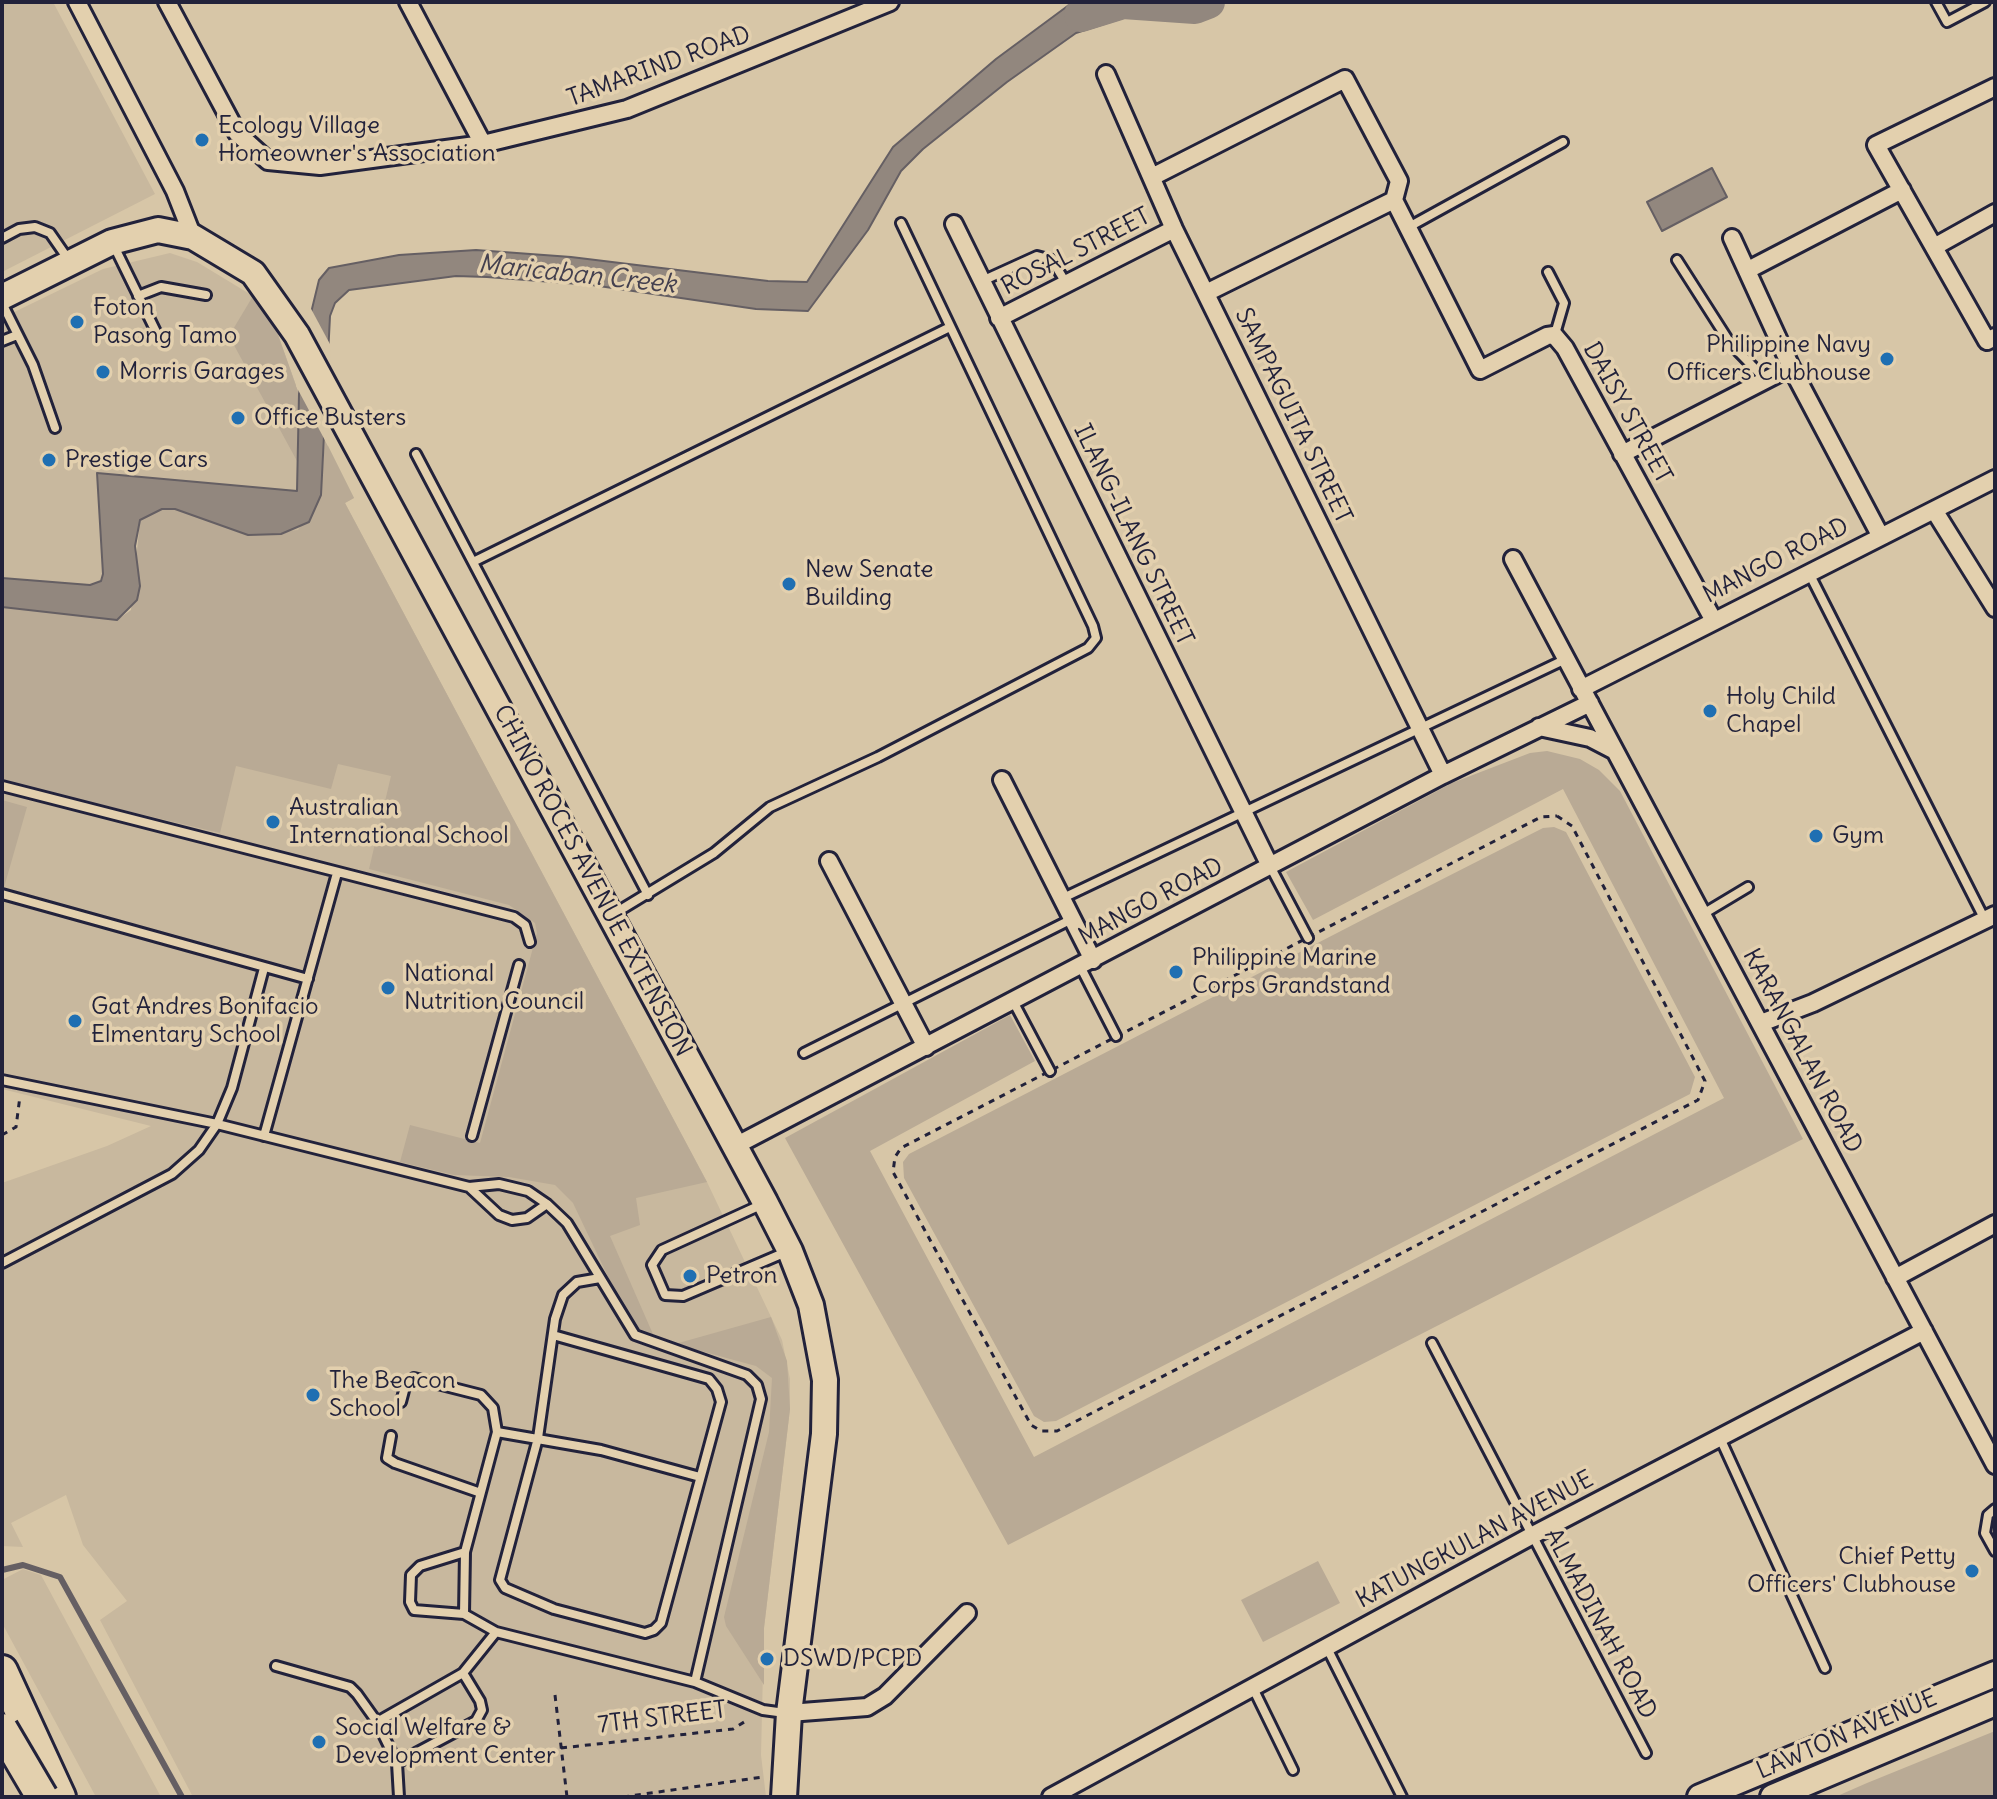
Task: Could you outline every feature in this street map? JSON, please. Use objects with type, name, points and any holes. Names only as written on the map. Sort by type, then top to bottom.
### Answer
[{"type":"highway","points":[[2,1671],[60,1797]]},
{"type":"highway","points":[[2,1722],[41,1797]]},
{"type":"highway","points":[[2,1729],[41,1797]]},
{"type":"main road","name":"CHINO ROCES AVENUE EXTENSION","points":[[2,297],[112,242],[158,230],[193,237],[253,273],[297,335],[765,1202],[790,1251],[818,1333],[825,1406],[783,1786]]},
{"type":"main road","name":"LAWTON AVENUE","points":[[1700,1797],[1995,1674]]},
{"type":"main road","name":"LAWTON AVENUE","points":[[1773,1797],[1995,1703]]},
{"type":"street","points":[[77,2],[175,191],[193,237]]},
{"type":"street","name":"TAMARIND ROAD","points":[[167,2],[237,133],[268,161],[320,166],[483,144],[627,109],[890,2]]},
{"type":"street","points":[[410,3],[483,144]]},
{"type":"street","name":"SAMPAGUITA STREET","points":[[1106,74],[1174,229],[1443,775]]},
{"type":"street","name":"DAISY STREET","points":[[1152,177],[1345,79],[1399,181],[1394,200],[1480,370],[1554,335],[1565,348],[1714,621]]},
{"type":"street","points":[[1995,87],[1876,145],[1987,341],[1995,337]]},
{"type":"street","points":[[1748,270],[1902,190]]},
{"type":"street","points":[[1206,293],[1394,200]]},
{"type":"street","points":[[1934,247],[1995,213]]},
{"type":"street","name":"ILANG-ILANG STREET","points":[[954,224],[1270,866]]},
{"type":"street","name":"ROSAL STREET","points":[[999,318],[1174,229]]},
{"type":"street","points":[[1732,238],[1791,367],[1880,535]]},
{"type":"street","points":[[1622,454],[1764,378],[1791,367]]},
{"type":"street","name":"MANGO ROAD","points":[[735,1146],[1014,1003],[1537,727],[1714,621],[1995,479]]},
{"type":"street","points":[[1934,510],[1995,608]]},
{"type":"street","name":"KARANGALAN ROAD","points":[[1513,559],[1995,1465]]},
{"type":"street","points":[[1537,727],[1573,732],[1615,751]]},
{"type":"street","points":[[1002,780],[1072,919],[1086,963]]},
{"type":"street","points":[[829,861],[926,1047]]},
{"type":"street","points":[[1761,1023],[1813,1003],[1990,918]]},
{"type":"street","points":[[1895,1278],[1995,1224]]},
{"type":"street","name":"KATUNGKULAN AVENUE","points":[[1057,1796],[1252,1686],[1531,1536],[1924,1331]]},
{"type":"street","points":[[789,1713],[867,1707],[885,1696],[967,1613]]},
{"type":"lane","points":[[1936,2],[1947,22],[1985,2]]},
{"type":"lane","points":[[1407,228],[1563,142]]},
{"type":"lane","points":[[611,916],[714,853],[770,807],[792,794],[878,757],[1093,644],[1093,626],[901,223]]},
{"type":"lane","points":[[2,238],[19,229],[35,227],[50,233],[69,262]]},
{"type":"lane","points":[[112,242],[160,340]]},
{"type":"lane","points":[[982,282],[1037,256],[1052,260],[1066,283]]},
{"type":"lane","points":[[1677,260],[1730,343],[1764,378]]},
{"type":"lane","points":[[1548,272],[1564,303],[1554,335]]},
{"type":"lane","points":[[138,296],[161,287],[206,295]]},
{"type":"lane","points":[[2,303],[33,365],[55,428]]},
{"type":"lane","points":[[473,562],[950,327]]},
{"type":"lane","points":[[2,341],[17,335]]},
{"type":"lane","points":[[416,454],[648,895]]},
{"type":"lane","points":[[1808,573],[1990,918]]},
{"type":"lane","points":[[1062,899],[1566,659]]},
{"type":"lane","points":[[2,786],[514,917],[525,925],[530,942]]},
{"type":"lane","points":[[1270,866],[1308,938]]},
{"type":"lane","points":[[264,1136],[337,873]]},
{"type":"lane","points":[[1703,914],[1748,887]]},
{"type":"lane","points":[[2,894],[308,979]]},
{"type":"lane","points":[[804,1053],[1072,919]]},
{"type":"lane","points":[[1086,963],[1116,1036]]},
{"type":"lane","points":[[472,1136],[519,965]]},
{"type":"lane","points":[[2,1263],[172,1174],[199,1150],[217,1124],[232,1088],[264,968]]},
{"type":"lane","points":[[1014,1003],[1050,1071]]},
{"type":"lane","points":[[2,1080],[217,1124],[469,1187],[499,1184],[528,1191],[567,1223],[635,1335],[747,1375],[757,1385],[761,1399],[695,1682]]},
{"type":"lane","points":[[469,1187],[499,1215],[512,1220],[527,1218],[547,1204]]},
{"type":"lane","points":[[765,1202],[662,1250],[652,1265],[665,1295],[683,1296],[790,1251]]},
{"type":"lane","points":[[553,1335],[709,1379],[717,1389],[721,1402],[661,1623],[645,1633],[554,1609],[505,1588],[500,1580],[538,1438],[553,1335],[563,1295],[577,1282],[600,1278]]},
{"type":"lane","name":"ALMADINAH ROAD","points":[[1432,1343],[1646,1753]]},
{"type":"lane","points":[[401,1402],[406,1383],[414,1378],[481,1395],[493,1408],[497,1432],[478,1492],[465,1552],[464,1614]]},
{"type":"lane","points":[[497,1432],[601,1450],[700,1477]]},
{"type":"lane","points":[[391,1436],[387,1458],[478,1492]]},
{"type":"lane","points":[[1720,1438],[1825,1668]]},
{"type":"lane","points":[[1995,1509],[1988,1515],[1985,1533],[1995,1551]]},
{"type":"lane","points":[[465,1552],[420,1566],[411,1575],[410,1602],[414,1610],[464,1614],[496,1632],[695,1682],[759,1707],[789,1713]]},
{"type":"lane","points":[[377,1722],[463,1673],[496,1632]]},
{"type":"lane","points":[[1326,1647],[1402,1797]]},
{"type":"lane","points":[[276,1666],[350,1687],[377,1722],[397,1763],[399,1797]]},
{"type":"lane","points":[[397,1763],[476,1721],[482,1710],[480,1701],[463,1673]]},
{"type":"lane","points":[[1252,1686],[1293,1770]]},
{"type":"path","points":[[1557,816],[1572,826],[1705,1081],[1704,1091],[1698,1100],[1057,1431],[1041,1431],[1031,1425],[893,1172],[895,1157],[901,1148],[1308,938],[1541,817],[1557,816]]},
{"type":"path","points":[[2,1135],[16,1127],[21,1085]]},
{"type":"path","points":[[555,1695],[567,1797]]},
{"type":"path","name":"7TH STREET","points":[[561,1748],[733,1729],[744,1724],[759,1707]]},
{"type":"path","points":[[623,1797],[783,1786]]},
{"type":"shaded area","points":[[2,2],[53,2],[155,194],[2,272]]},
{"type":"shaded area","points":[[170,253],[197,262],[253,296],[270,312],[299,394],[297,491],[98,473],[101,581],[90,585],[2,578],[2,318],[103,269]]},
{"type":"shaded area","points":[[253,296],[270,312],[299,394],[297,461],[229,336]]},
{"type":"shaded area","points":[[325,440],[354,498],[345,503],[707,1182],[782,1340],[790,1379],[790,1409],[764,1628],[761,1755],[766,1797],[193,1797],[100,1620],[127,1601],[83,1545],[66,1495],[11,1523],[23,1547],[2,1546],[2,1183],[107,1146],[151,1126],[2,1089],[2,607],[117,620],[316,509]]},
{"type":"shaded area","points":[[325,440],[354,498],[345,503],[707,1182],[636,1198],[640,1225],[610,1236],[656,1341],[640,1330],[621,1304],[573,1203],[555,1185],[509,1177],[454,1175],[400,1162],[410,1125],[480,1143],[537,933],[535,923],[509,905],[369,869],[391,776],[338,764],[331,789],[236,766],[220,833],[2,781],[2,607],[117,620],[131,610],[140,520],[161,509],[175,509],[248,535],[298,530],[321,495]]},
{"type":"shaded area","points":[[1547,751],[1580,759],[1599,770],[1620,791],[1803,1139],[1008,1545],[785,1138],[1010,1015],[1035,1061],[870,1151],[1034,1457],[1724,1098],[1563,789],[1313,920],[1286,872],[1452,783],[1530,753]]},
{"type":"shaded area","points":[[2,800],[27,807],[3,891],[2,891]]},
{"type":"shaded area","points":[[1554,827],[1566,832],[1695,1077],[1690,1094],[1056,1421],[1044,1422],[1034,1416],[904,1178],[903,1162],[909,1154],[1543,828]]},
{"type":"shaded area","points":[[771,1317],[787,1361],[790,1409],[764,1628],[764,1685],[726,1626],[724,1617],[769,1432],[772,1378],[756,1366],[675,1344]]},
{"type":"shaded area","points":[[1318,1561],[1340,1603],[1263,1642],[1241,1600]]},
{"type":"shaded area","points":[[23,1569],[41,1575],[161,1797],[96,1797],[2,1623],[2,1580]]},
{"type":"shaded area","points":[[1995,1731],[1995,1797],[1835,1797],[1867,1783]]},
{"type":"water","points":[[1073,2],[1123,2],[1123,18],[1076,33],[1007,82],[923,149],[901,171],[868,230],[808,311],[756,309],[592,285],[487,277],[456,276],[349,290],[335,303],[330,316],[321,495],[309,522],[281,534],[248,535],[175,509],[162,509],[140,520],[135,546],[140,586],[137,600],[117,620],[2,607],[2,578],[90,585],[101,581],[97,473],[297,491],[299,394],[311,313],[319,280],[329,268],[399,255],[476,250],[571,257],[768,281],[807,282],[893,147],[996,59]]},
{"type":"water","points":[[1712,168],[1727,197],[1662,231],[1647,202]]},
{"type":"pier","points":[[309,305],[331,346],[328,446],[296,386]]},
{"type":"waterway","name":"Maricaban Creek","points":[[1081,15],[1123,2],[1195,7],[1208,2]]},
{"type":"waterway","points":[[2,1570],[23,1565],[60,1577],[182,1797]]},
{"type":"place","name":"Ecology Village Homeowner's Association","points":[[202,140]]},
{"type":"place","name":"Foton Pasong Tamo","points":[[77,322]]},
{"type":"place","name":"Philippine Navy Officers Clubhouse","points":[[1887,359]]},
{"type":"place","name":"Morris Garages","points":[[103,372]]},
{"type":"place","name":"Office Busters","points":[[238,418]]},
{"type":"place","name":"Prestige Cars","points":[[49,460]]},
{"type":"place","name":"New Senate Building","points":[[789,584]]},
{"type":"place","name":"Holy Child Chapel","points":[[1710,711]]},
{"type":"place","name":"Australian International School","points":[[273,822]]},
{"type":"place","name":"Gym","points":[[1816,836]]},
{"type":"place","name":"Philippine Marine Corps Grandstand","points":[[1176,972]]},
{"type":"place","name":"National Nutrition Council","points":[[388,988]]},
{"type":"place","name":"Gat Andres Bonifacio Elmentary School","points":[[75,1021]]},
{"type":"place","name":"Petron","points":[[690,1276]]},
{"type":"place","name":"The Beacon School","points":[[313,1395]]},
{"type":"place","name":"Chief Petty Officers' Clubhouse","points":[[1972,1571]]},
{"type":"place","name":"DSWD/PCPD","points":[[767,1659]]},
{"type":"place","name":"Social Welfare & Development Center","points":[[319,1742]]}]
